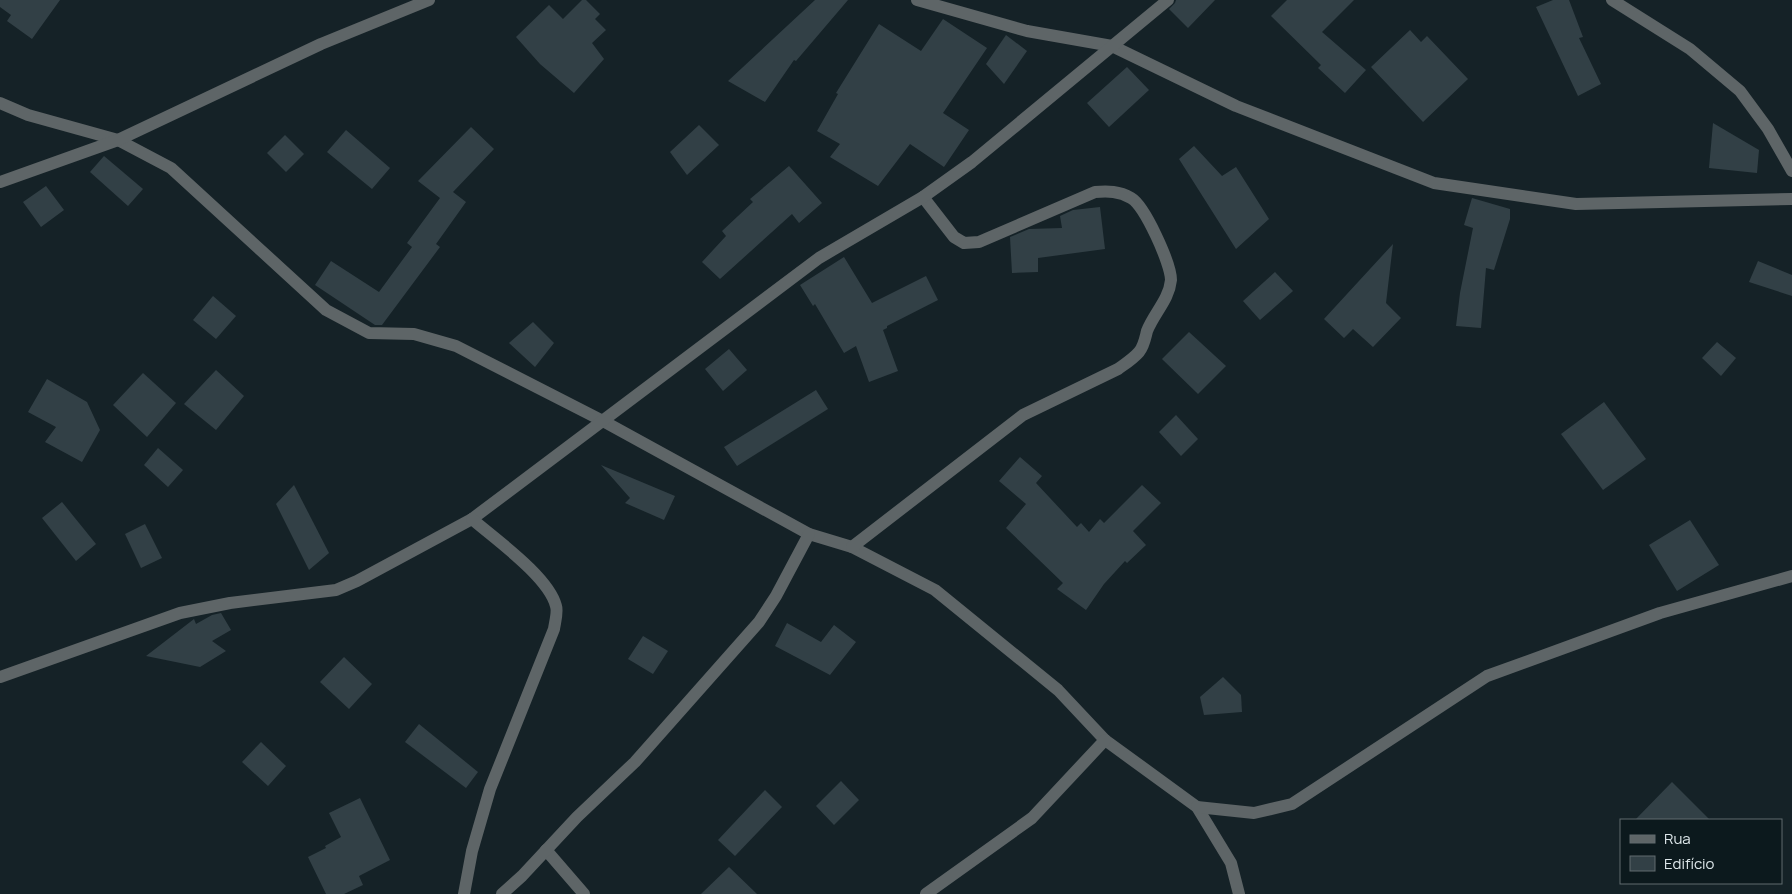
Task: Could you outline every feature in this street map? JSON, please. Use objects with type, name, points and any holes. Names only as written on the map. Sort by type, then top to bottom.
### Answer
[{"type":"street","points":[[0,182],[118,140],[321,44],[425,0]]},
{"type":"street","points":[[917,0],[1027,31],[1112,46],[1236,106],[1434,183],[1576,204],[1792,199]]},
{"type":"street","points":[[0,677],[180,613],[230,603],[336,590],[472,519],[819,258],[923,197],[972,162],[1168,0]]},
{"type":"street","points":[[1612,0],[1690,49],[1740,91],[1768,128],[1792,171]]},
{"type":"street","points":[[0,103],[28,115],[118,140],[171,168],[326,310],[369,333],[414,334],[456,346],[602,421],[809,534],[852,547],[935,590],[1058,690],[1105,740],[1197,807],[1231,863],[1239,894]]},
{"type":"street","points":[[852,547],[1023,415],[1118,369],[1128,362],[1140,352],[1147,332],[1164,303],[1169,290],[1171,277],[1162,250],[1144,212],[1133,199],[1113,190],[1095,192],[979,242],[964,243],[954,237],[923,197]]},
{"type":"street","points":[[464,894],[472,851],[490,789],[554,629],[557,607],[552,595],[536,574],[472,519]]},
{"type":"street","points":[[502,894],[522,876],[577,817],[635,762],[759,622],[776,596],[809,534]]},
{"type":"street","points":[[1197,807],[1254,813],[1292,804],[1487,676],[1660,613],[1792,576]]},
{"type":"street","points":[[926,894],[1032,818],[1105,740]]},
{"type":"street","points":[[546,850],[584,894]]},
{"type":"building","points":[[0,0],[60,0],[32,39],[7,21],[11,15],[0,7]]},
{"type":"building","points":[[582,0],[586,0],[600,14],[595,19],[606,30],[592,43],[604,59],[574,93],[540,64],[516,37],[549,5],[563,19]]},
{"type":"building","points":[[815,0],[848,0],[796,61],[794,60],[765,102],[728,81]]},
{"type":"building","points":[[1176,0],[1215,0],[1188,28],[1169,9]]},
{"type":"building","points":[[1287,0],[1354,0],[1322,32],[1366,70],[1345,93],[1318,68],[1321,65],[1271,16]]},
{"type":"building","points":[[1553,0],[1569,0],[1583,37],[1579,38],[1601,84],[1578,96],[1536,7]]},
{"type":"building","points":[[943,19],[987,48],[943,113],[969,130],[944,167],[910,144],[878,186],[830,157],[840,144],[817,131],[838,94],[836,93],[879,24],[921,51]]},
{"type":"building","points":[[1410,30],[1421,42],[1427,36],[1468,79],[1423,122],[1371,67]]},
{"type":"building","points":[[1006,35],[1027,51],[1004,84],[986,64]]},
{"type":"building","points":[[1127,67],[1149,90],[1109,127],[1087,103]]},
{"type":"building","points":[[1713,123],[1759,150],[1757,173],[1709,168]]},
{"type":"building","points":[[699,125],[719,145],[687,175],[670,152]]},
{"type":"building","points":[[471,127],[494,149],[453,192],[466,202],[436,244],[440,247],[382,325],[375,325],[315,285],[331,261],[379,292],[412,247],[407,243],[440,198],[418,181]]},
{"type":"building","points":[[346,130],[390,168],[372,189],[327,152]]},
{"type":"building","points":[[285,135],[304,154],[286,172],[267,153]]},
{"type":"building","points":[[1194,146],[1222,176],[1236,167],[1269,219],[1236,249],[1179,159]]},
{"type":"building","points":[[104,156],[143,189],[128,206],[90,172]]},
{"type":"building","points":[[789,166],[822,203],[799,223],[792,214],[720,279],[702,262],[726,236],[722,231],[753,202],[750,199]]},
{"type":"building","points":[[46,186],[64,210],[41,227],[23,202]]},
{"type":"building","points":[[1472,198],[1510,209],[1510,219],[1494,270],[1486,268],[1481,328],[1456,326],[1460,293],[1473,228],[1464,225]]},
{"type":"building","points":[[1100,207],[1105,249],[1038,258],[1038,272],[1012,273],[1010,237],[1029,229],[1062,228],[1060,216],[1073,210]]},
{"type":"building","points":[[1393,244],[1386,303],[1401,318],[1373,347],[1353,329],[1344,338],[1324,319]]},
{"type":"building","points":[[844,257],[872,303],[926,276],[938,300],[887,326],[883,330],[898,371],[869,382],[856,346],[844,353],[815,304],[813,306],[800,285]]},
{"type":"building","points":[[1758,261],[1792,275],[1792,296],[1749,282]]},
{"type":"building","points":[[1275,272],[1293,291],[1260,320],[1243,301]]},
{"type":"building","points":[[213,296],[236,316],[216,339],[193,320]]},
{"type":"building","points":[[533,322],[554,343],[535,367],[509,343]]},
{"type":"building","points":[[1189,332],[1226,366],[1198,394],[1162,359]]},
{"type":"building","points":[[1717,342],[1736,358],[1721,376],[1702,358]]},
{"type":"building","points":[[729,349],[747,370],[723,391],[705,369]]},
{"type":"building","points":[[216,370],[244,396],[216,430],[184,404]]},
{"type":"building","points":[[143,373],[176,403],[147,437],[113,405]]},
{"type":"building","points":[[47,379],[87,402],[100,430],[82,462],[45,442],[56,427],[28,412]]},
{"type":"building","points":[[816,390],[828,409],[737,466],[724,447]]},
{"type":"building","points":[[1604,402],[1646,459],[1603,490],[1561,434]]},
{"type":"building","points":[[1176,415],[1198,439],[1181,456],[1159,432]]},
{"type":"building","points":[[158,448],[183,470],[168,487],[144,465]]},
{"type":"building","points":[[1020,457],[1042,476],[1036,483],[1077,527],[1081,523],[1089,532],[1100,519],[1104,523],[1142,485],[1161,503],[1133,531],[1146,545],[1127,563],[1125,561],[1104,584],[1086,610],[1057,589],[1063,583],[1006,528],[1026,504],[999,481]]},
{"type":"building","points":[[601,465],[675,496],[664,520],[625,503],[630,498]]},
{"type":"building","points":[[294,485],[329,553],[309,570],[276,504]]},
{"type":"building","points":[[62,502],[96,544],[76,561],[42,518]]},
{"type":"building","points":[[1690,520],[1719,565],[1677,591],[1649,545]]},
{"type":"building","points":[[145,524],[162,558],[141,568],[125,534]]},
{"type":"building","points":[[221,613],[231,630],[212,641],[226,651],[200,667],[146,656],[194,619],[196,624],[212,615]]},
{"type":"building","points":[[787,623],[821,642],[834,625],[856,642],[830,675],[775,646]]},
{"type":"building","points":[[643,636],[668,651],[653,674],[628,659]]},
{"type":"building","points":[[344,657],[372,684],[349,709],[320,682]]},
{"type":"building","points":[[1223,677],[1241,695],[1242,712],[1204,715],[1200,697]]},
{"type":"building","points":[[419,724],[478,772],[466,788],[405,742]]},
{"type":"building","points":[[261,742],[286,766],[268,786],[242,762]]},
{"type":"building","points":[[841,781],[859,800],[834,825],[816,806]]},
{"type":"building","points":[[1672,782],[1709,819],[1636,819]]},
{"type":"building","points":[[765,790],[782,807],[735,856],[718,840]]},
{"type":"building","points":[[360,798],[390,860],[359,876],[363,885],[344,894],[326,894],[308,857],[326,848],[325,846],[341,837],[329,813]]},
{"type":"building","points":[[729,867],[757,894],[701,894]]}]
